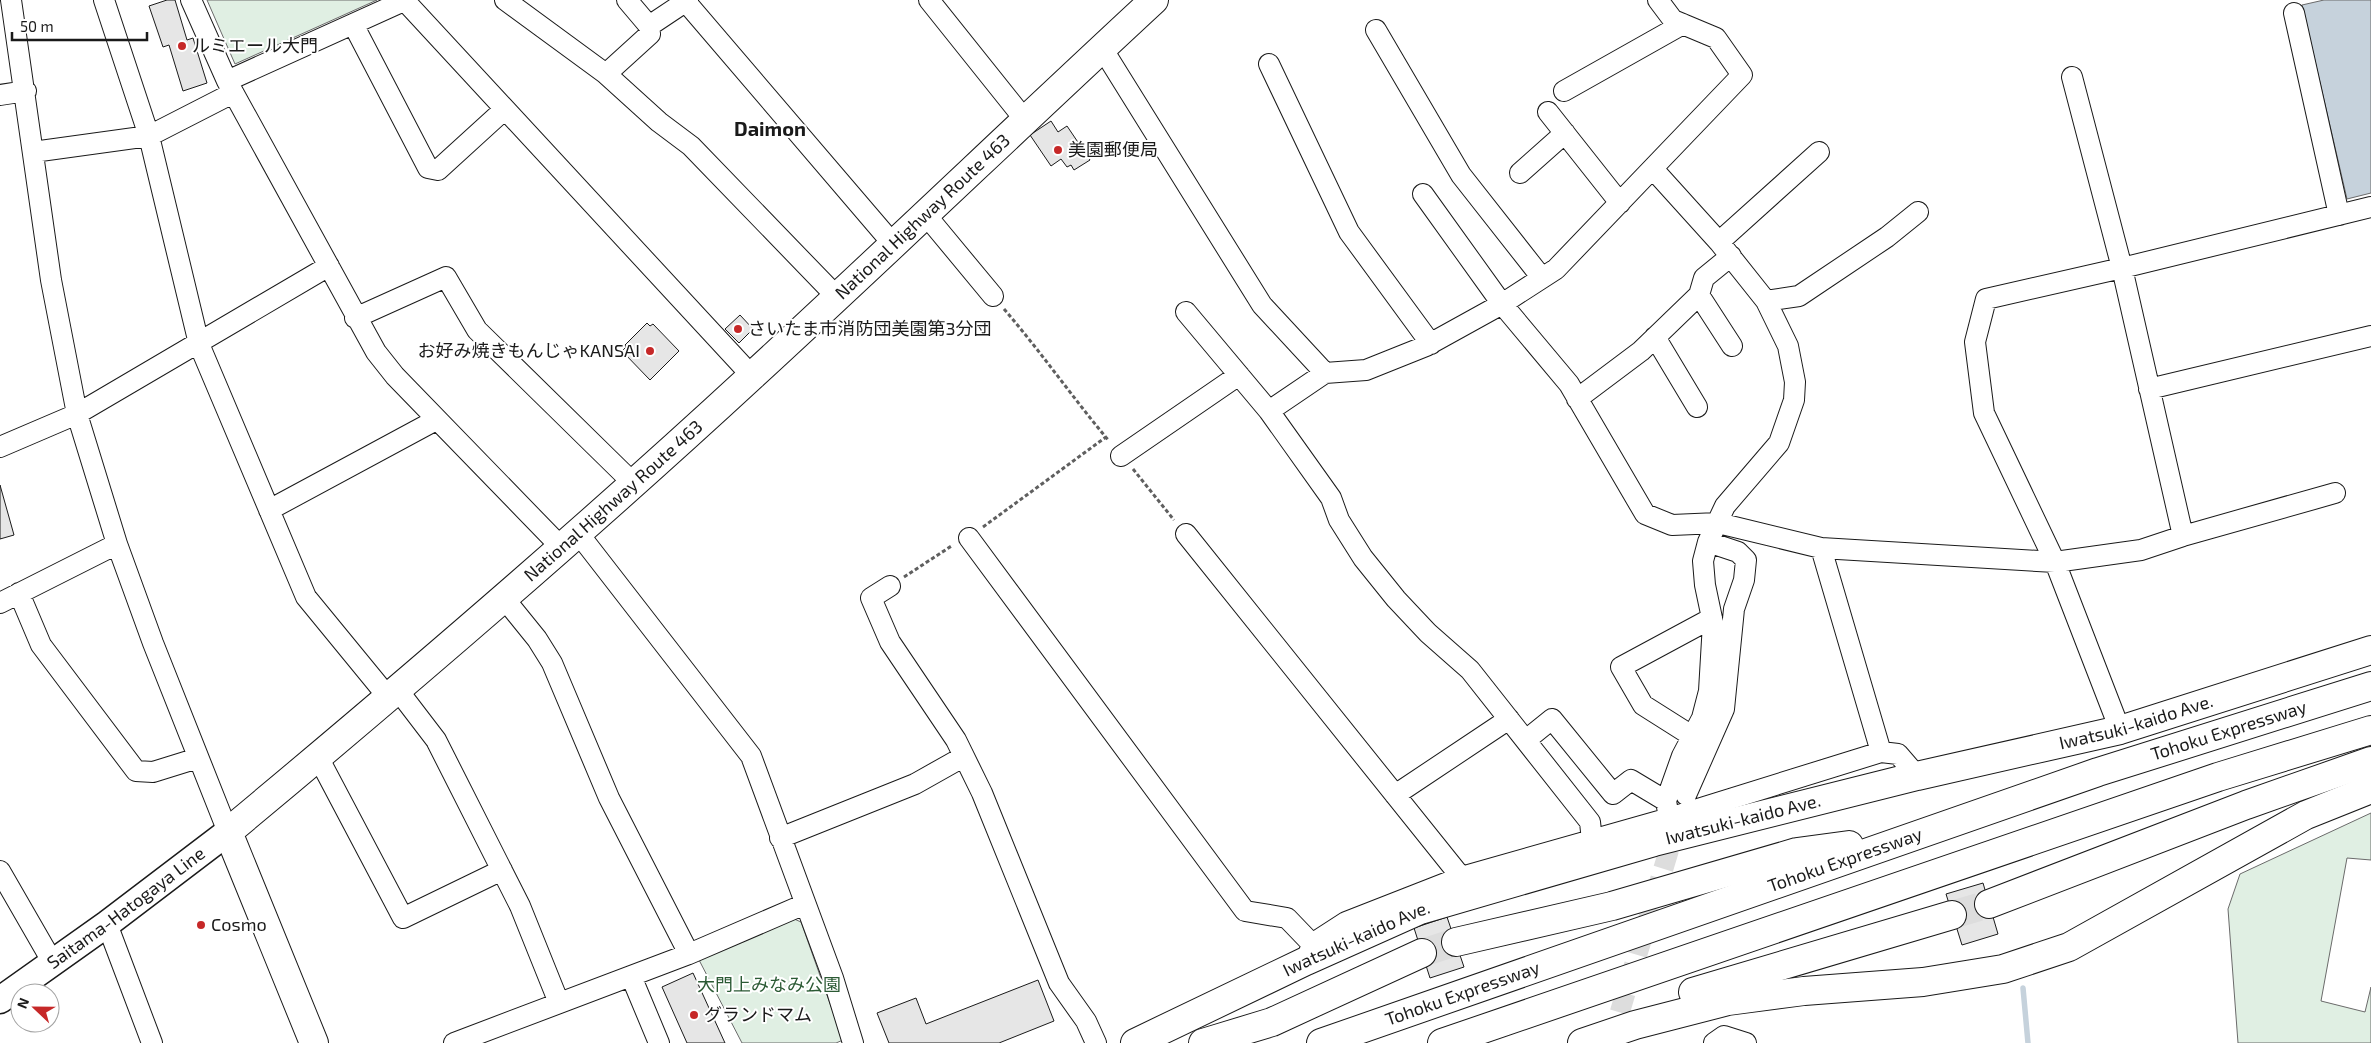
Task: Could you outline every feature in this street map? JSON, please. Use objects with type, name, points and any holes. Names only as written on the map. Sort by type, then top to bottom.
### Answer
[{"type":"highway","name":"National Highway Route 463","points":[[228,832],[504,597],[633,483],[752,376],[1154,0]]},
{"type":"highway","name":"Iwatsuki-kaido Ave.","points":[[1135,1043],[1309,952],[1420,910],[1654,842],[1917,776],[2120,730],[2371,650]]},
{"type":"highway","name":"Tohoku Expressway","points":[[1321,1043],[2098,772],[2371,686]]},
{"type":"highway","points":[[1442,1043],[2209,780],[2371,730]]},
{"type":"highway","points":[[1989,904],[2246,805],[2371,760]]},
{"type":"highway","points":[[1582,1043],[1635,1025],[1728,1001],[1804,991],[1923,982],[2003,969],[2069,947],[2306,815],[2371,790]]},
{"type":"highway","points":[[228,832],[314,1043]]},
{"type":"highway","points":[[1456,942],[1612,906],[1797,852],[1910,837]]},
{"type":"highway","points":[[1635,1025],[1665,1001],[1952,915]]},
{"type":"highway","points":[[1203,1043],[1272,1022],[1422,953]]},
{"type":"main road","name":"Saitama-Hatogaya Line","points":[[0,1000],[107,924],[228,832]]},
{"type":"street","points":[[11,0],[26,91],[51,280],[77,414],[117,544],[228,832]]},
{"type":"street","points":[[104,0],[149,136],[199,344],[306,597],[436,740],[520,906],[559,1003]]},
{"type":"street","points":[[191,0],[230,87],[329,266],[355,318],[385,364],[436,420],[569,540],[751,756],[833,978],[854,1043]]},
{"type":"street","points":[[505,0],[606,74],[659,122],[691,146],[837,296]]},
{"type":"street","points":[[606,74],[650,34],[649,26],[626,0]]},
{"type":"street","points":[[929,0],[1025,120]]},
{"type":"street","points":[[1269,411],[1325,372],[1366,370],[1431,344],[1502,304],[1556,269],[1742,75],[1716,38],[1673,20],[1658,0]]},
{"type":"street","points":[[33,152],[149,136],[230,87],[353,24],[406,1],[752,376]]},
{"type":"street","points":[[649,26],[687,1],[893,244]]},
{"type":"street","points":[[2294,13],[2339,215]]},
{"type":"street","points":[[353,24],[428,168],[438,170],[505,109]]},
{"type":"street","points":[[1564,91],[1683,24]]},
{"type":"street","points":[[1376,30],[1461,175],[1542,278]]},
{"type":"street","points":[[1102,48],[1262,305],[1325,372]]},
{"type":"street","points":[[1269,64],[1348,232],[1431,344]]},
{"type":"street","points":[[2072,77],[2122,268],[2183,536]]},
{"type":"street","points":[[0,95],[26,91]]},
{"type":"street","points":[[1548,112],[1620,203]]},
{"type":"street","points":[[1520,173],[1565,133]]},
{"type":"street","points":[[1577,398],[1640,351],[1699,295],[1704,278],[1725,249],[1819,152]]},
{"type":"street","points":[[1653,169],[1725,249],[1766,301],[1788,346],[1795,382],[1794,400],[1779,443],[1725,506],[1708,542],[1703,561],[1705,585],[1712,618],[1709,691],[1702,718],[1682,756],[1667,810]]},
{"type":"street","points":[[1423,194],[1502,304],[1569,384],[1645,514],[1672,525],[1718,523],[1821,548],[2055,562],[2141,550],[2183,536],[2336,493]]},
{"type":"street","points":[[2120,730],[2055,562],[1984,413],[1975,342],[1986,299],[2371,207]]},
{"type":"street","points":[[1766,301],[1799,296],[1888,237],[1918,212]]},
{"type":"street","points":[[925,214],[993,296]]},
{"type":"street","points":[[0,447],[77,414],[329,266]]},
{"type":"street","points":[[355,318],[446,277],[477,330],[633,483]]},
{"type":"street","points":[[1699,295],[1732,346]]},
{"type":"street","points":[[1186,312],[1269,411],[1331,498],[1339,520],[1363,558],[1396,599],[1428,633],[1470,670],[1590,822],[1592,841]]},
{"type":"street","points":[[2149,389],[2371,336]]},
{"type":"street","points":[[1655,337],[1697,407]]},
{"type":"street","points":[[1122,456],[1239,375]]},
{"type":"street","points":[[269,510],[436,420]]},
{"type":"street","points":[[1186,534],[1462,877]]},
{"type":"street","points":[[969,538],[1246,911],[1287,918],[1309,952],[1346,922],[1462,877],[1592,841],[1667,810],[1880,752],[1898,754],[1917,776]]},
{"type":"street","points":[[1686,795],[1724,710],[1734,609],[1744,580],[1746,560],[1738,552],[1708,542]]},
{"type":"street","points":[[0,603],[117,544]]},
{"type":"street","points":[[1821,548],[1880,752]]},
{"type":"street","points":[[890,586],[871,598],[890,642],[956,740],[982,793],[1059,984],[1086,1021],[1096,1043]]},
{"type":"street","points":[[19,593],[40,645],[136,772],[153,772],[198,758]]},
{"type":"street","points":[[504,597],[537,639],[552,663],[610,798],[689,954]]},
{"type":"street","points":[[1692,736],[1643,706],[1621,667],[1712,618]]},
{"type":"street","points":[[1395,795],[1509,719]]},
{"type":"street","points":[[1526,740],[1552,719],[1614,794],[1631,780],[1667,810]]},
{"type":"street","points":[[318,757],[403,918],[502,870]]},
{"type":"street","points":[[780,838],[915,784],[963,757]]},
{"type":"street","points":[[0,871],[53,963]]},
{"type":"street","points":[[454,1043],[689,954],[805,904]]},
{"type":"street","points":[[107,924],[152,1043]]},
{"type":"street","points":[[631,976],[659,1043]]},
{"type":"street","points":[[1714,1043],[1724,1036],[1746,1043]]},
{"type":"path","points":[[993,296],[1031,340],[1069,393],[1186,534]]},
{"type":"path","points":[[890,586],[965,537],[969,538],[1106,437]]},
{"type":"green space","points":[[207,0],[377,0],[235,64]]},
{"type":"green space","points":[[2371,813],[2371,860],[2347,858],[2321,1001],[2365,1012],[2371,987],[2371,1043],[2238,1043],[2228,909],[2240,874]]},
{"type":"green space","name":"大門上みなみ公園","points":[[792,918],[801,922],[843,1040],[836,1043],[742,1043],[698,958]]},
{"type":"shaded area","points":[[2324,0],[2371,0],[2371,193],[2347,199],[2302,5]]},
{"type":"building","name":"ルミエール大門","points":[[167,0],[175,0],[187,40],[193,38],[207,83],[183,91],[169,45],[163,47],[149,6]]},
{"type":"building","points":[[1051,121],[1058,132],[1067,126],[1090,160],[1074,170],[1071,165],[1067,167],[1061,159],[1051,166],[1030,135]]},
{"type":"building","points":[[740,315],[753,329],[739,343],[725,329]]},
{"type":"building","points":[[647,323],[650,326],[653,324],[679,351],[650,380],[622,351],[626,347],[625,345]]},
{"type":"building","points":[[0,485],[14,535],[0,539]]},
{"type":"building","points":[[1983,883],[1998,934],[1962,945],[1946,894]]},
{"type":"building","points":[[1447,917],[1464,967],[1430,978],[1414,928]]},
{"type":"building","name":"グランドマム","points":[[693,973],[725,1043],[687,1043],[662,987]]},
{"type":"building","points":[[1038,980],[1054,1021],[999,1043],[889,1043],[877,1013],[916,998],[926,1024]]},
{"type":"waterway","points":[[2023,988],[2028,1043]]},
{"type":"tunnel","points":[[1611,1041],[1676,827]]},
{"type":"tunnel","points":[[1952,915],[1989,904]]},
{"type":"tunnel","points":[[1422,953],[1456,942]]},
{"type":"place","name":"ルミエール大門","points":[[182,46]]},
{"type":"place","name":"美園郵便局","points":[[1058,150]]},
{"type":"place","name":"さいたま市消防団美園第3分団","points":[[738,329]]},
{"type":"place","name":"お好み焼きもんじゃKANSAI","points":[[650,351]]},
{"type":"place","name":"Cosmo","points":[[201,925]]},
{"type":"place","name":"グランドマム","points":[[694,1015]]},
{"type":"district","name":"Daimon","points":[[770,129]]}]
